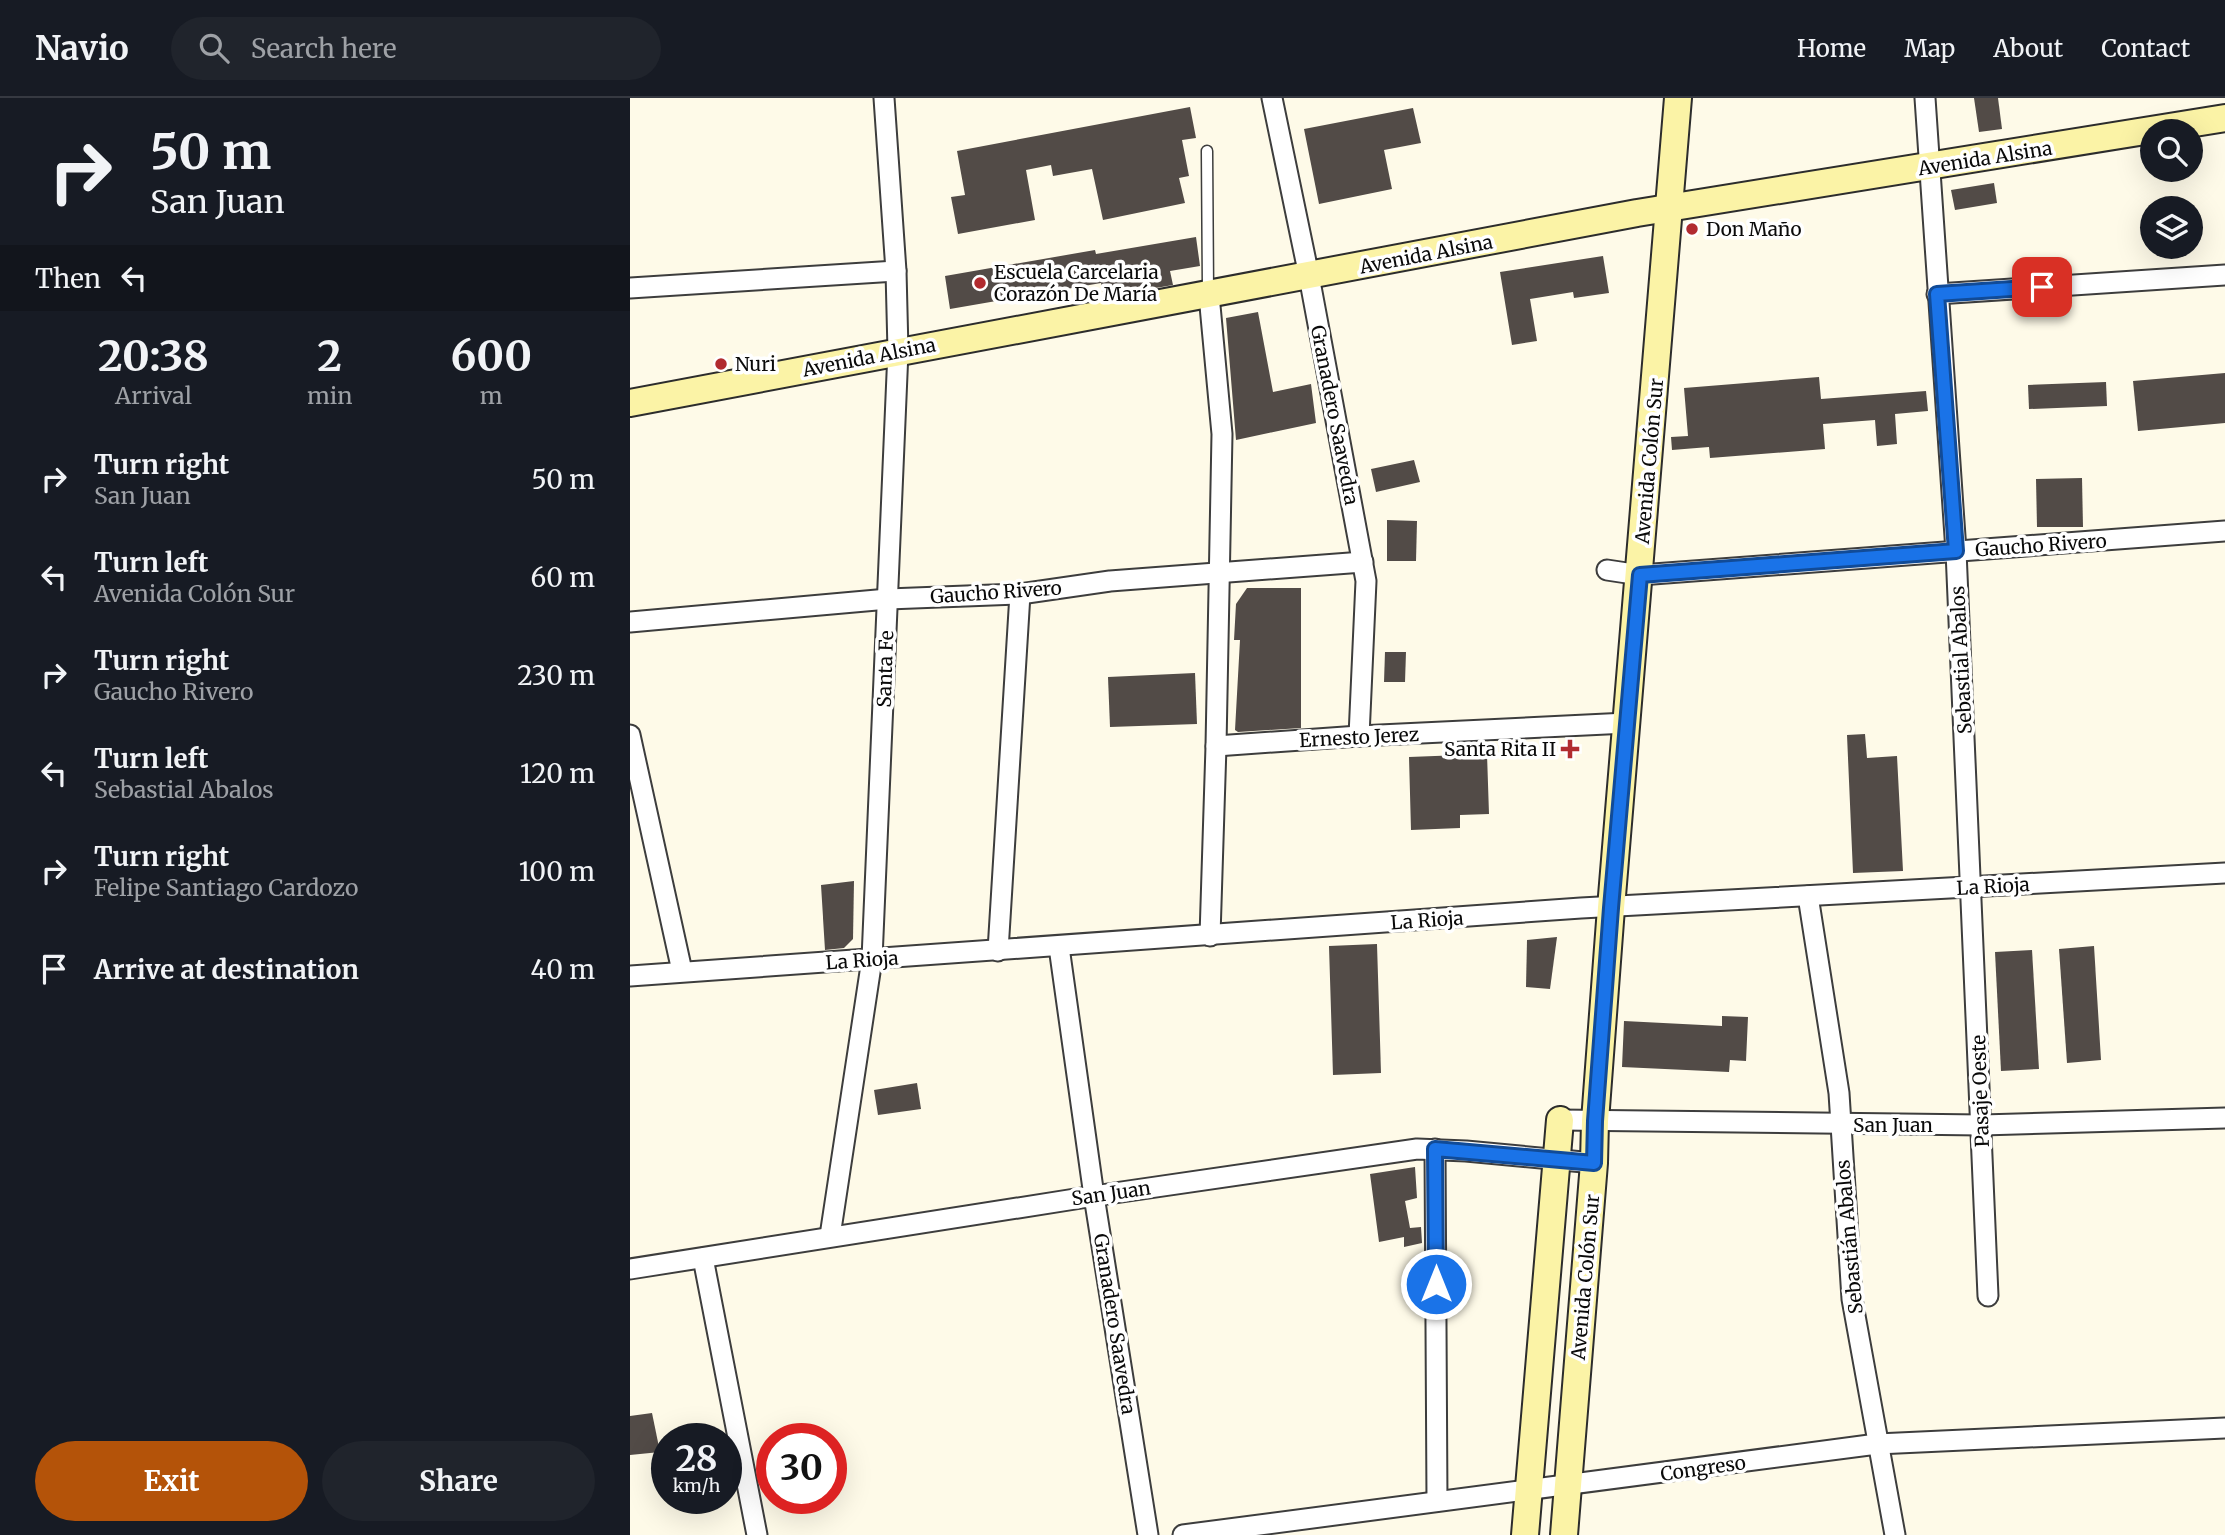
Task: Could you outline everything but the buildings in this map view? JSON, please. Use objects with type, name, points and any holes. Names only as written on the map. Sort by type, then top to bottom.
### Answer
[{"type":"main road","name":"Avenida Colón Sur","points":[[1564,1535],[1594,1163],[1611,908],[1678,98]]},
{"type":"main road","name":"Avenida Alsina","points":[[630,403],[1669,209],[2225,118]]},
{"type":"main road","name":"Avenida Colón Sur","points":[[1525,1535],[1560,1120]]},
{"type":"street","name":"Santa Fe","points":[[830,1236],[872,959],[898,351],[896,271],[884,98]]},
{"type":"street","name":"Granadero Saavedra","points":[[1272,98],[1363,562],[1366,599],[1359,736]]},
{"type":"street","name":"Sebastial Abalos","points":[[1925,98],[1956,551],[1972,887]]},
{"type":"street","points":[[630,288],[896,271]]},
{"type":"street","points":[[1937,294],[2225,275]]},
{"type":"street","points":[[1209,295],[1222,433],[1210,936]]},
{"type":"street","name":"Gaucho Rivero","points":[[1607,570],[1640,575],[2225,531]]},
{"type":"street","name":"Gaucho Rivero","points":[[630,622],[888,599],[1020,593],[1110,581],[1363,562]]},
{"type":"street","points":[[999,951],[1020,593]]},
{"type":"street","name":"Ernesto Jerez","points":[[1216,746],[1627,723]]},
{"type":"street","points":[[630,735],[682,971]]},
{"type":"street","name":"La Rioja","points":[[630,976],[1611,908],[2225,873]]},
{"type":"street","name":"Pasaje Oeste","points":[[1972,887],[1988,1296]]},
{"type":"street","name":"Sebastián Abalos","points":[[1808,897],[1839,1093],[1850,1280],[1895,1535]]},
{"type":"street","name":"Granadero Saavedra","points":[[1059,947],[1094,1196],[1148,1535]]},
{"type":"street","name":"San Juan","points":[[1560,1120],[1982,1125],[2225,1118]]},
{"type":"street","name":"San Juan","points":[[630,1269],[830,1236],[1417,1149],[1594,1163]]},
{"type":"street","points":[[1435,1149],[1437,1501]]},
{"type":"street","points":[[703,1258],[757,1535]]},
{"type":"street","name":"Congreso","points":[[1183,1535],[1877,1444],[2225,1428]]},
{"type":"lane","points":[[1207,151],[1209,295]]},
{"type":"place","name":"Don Maño","points":[[1692,229]]},
{"type":"place","name":"Escuela Carcelaria Corazón De María","points":[[980,283]]},
{"type":"place","name":"Nuri","points":[[721,364]]},
{"type":"place","name":"Santa Rita II","points":[[1570,749]]},
{"type":"route","points":[[1436,1284],[1435,1149],[1594,1163],[1611,908],[1640,575],[1956,551],[1937,294],[2042,287]]}]
